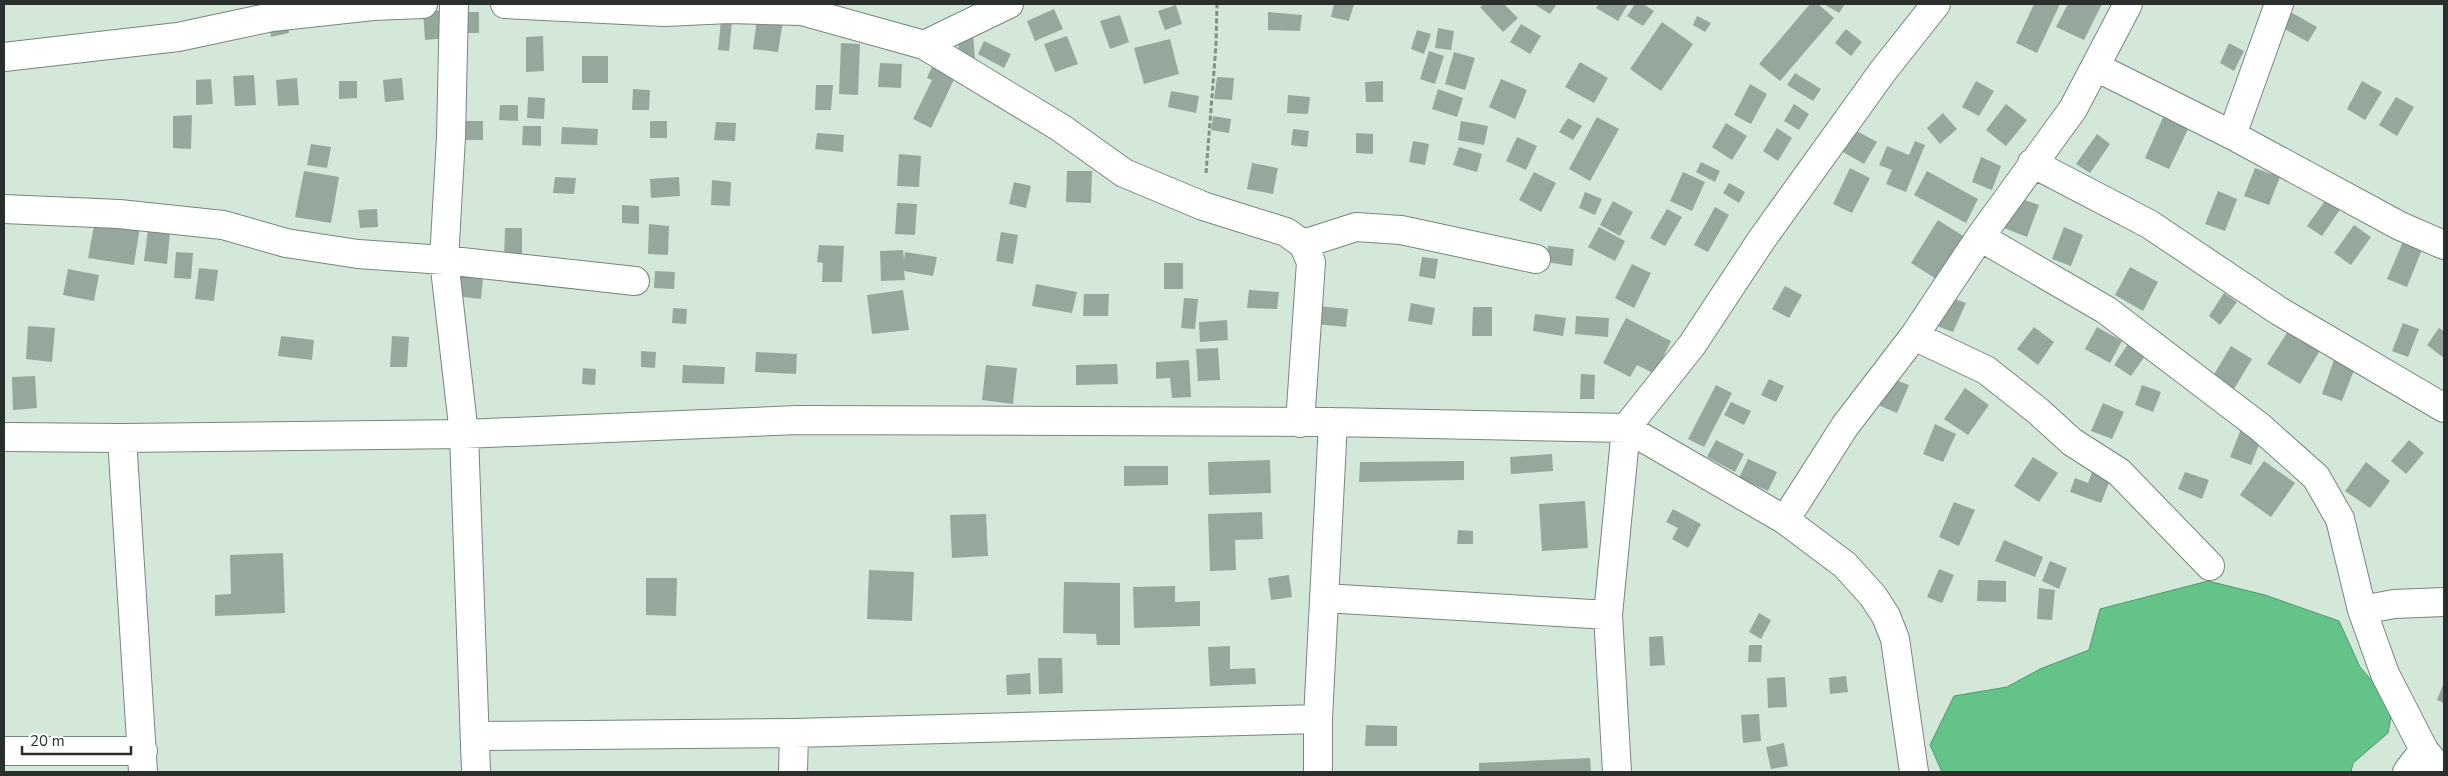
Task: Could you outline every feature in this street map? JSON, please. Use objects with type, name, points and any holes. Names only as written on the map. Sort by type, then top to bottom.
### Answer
[{"type":"street","points":[[4,57],[178,37],[272,17],[373,5],[423,4]]},
{"type":"street","points":[[454,4],[451,137],[444,260],[464,434],[476,772]]},
{"type":"street","points":[[505,4],[730,9],[802,7],[924,45],[1061,128],[1124,173],[1203,206],[1286,232],[1303,244],[1311,262],[1300,423]]},
{"type":"street","points":[[924,45],[1009,4]]},
{"type":"street","points":[[1617,772],[1608,615],[1626,428],[1692,346],[1762,239],[1883,71],[1936,4]]},
{"type":"street","points":[[1785,520],[1845,426],[1914,336],[1980,237],[2073,109],[2128,4]]},
{"type":"street","points":[[2232,135],[2279,4]]},
{"type":"street","points":[[2096,67],[2232,135],[2400,226],[2444,245]]},
{"type":"street","points":[[2032,163],[2149,224],[2279,311],[2444,408]]},
{"type":"street","points":[[4,208],[119,214],[223,225],[286,243],[358,254],[444,260],[635,280]]},
{"type":"street","points":[[1303,244],[1356,228],[1401,230],[1536,259]]},
{"type":"street","points":[[1980,237],[2106,310],[2260,427],[2316,477],[2340,519],[2362,610],[2385,674],[2424,750],[2442,772]]},
{"type":"street","points":[[1914,336],[1986,370],[2038,411],[2072,442],[2119,472],[2210,566]]},
{"type":"street","points":[[4,437],[122,438],[464,434],[798,420],[1333,422],[1626,428],[1785,520],[1845,565],[1873,596],[1886,616],[1895,639],[1914,772]]},
{"type":"street","points":[[1318,772],[1318,719],[1333,422]]},
{"type":"street","points":[[4,751],[143,762],[122,438]]},
{"type":"street","points":[[1324,598],[1608,615]]},
{"type":"street","points":[[2362,610],[2394,604],[2441,606]]},
{"type":"street","points":[[476,736],[794,733],[1318,719]]},
{"type":"street","points":[[793,772],[794,733]]},
{"type":"street","points":[[2407,772],[2424,750]]},
{"type":"path","points":[[1203,206],[1216,45],[1217,4]]},
{"type":"shaded area","points":[[2208,581],[2265,595],[2339,621],[2360,667],[2393,705],[2388,733],[2353,763],[2351,772],[1942,772],[1930,745],[1954,696],[2007,687],[2040,669],[2089,650],[2100,609]]},
{"type":"building","points":[[1334,4],[1354,4],[1349,21],[1331,17]]},
{"type":"building","points":[[1484,4],[1504,4],[1518,18],[1503,32],[1480,7]]},
{"type":"building","points":[[1534,4],[1557,4],[1550,14]]},
{"type":"building","points":[[1599,4],[1628,4],[1618,21],[1596,8]]},
{"type":"building","points":[[1635,4],[1643,4],[1654,11],[1643,26],[1627,16]]},
{"type":"building","points":[[1810,4],[1818,4],[1834,18],[1780,81],[1759,64]]},
{"type":"building","points":[[1824,4],[1845,4],[1839,13]]},
{"type":"building","points":[[2034,4],[2060,4],[2037,53],[2016,43]]},
{"type":"building","points":[[2068,4],[2102,4],[2084,40],[2056,27]]},
{"type":"building","points":[[1176,5],[1182,24],[1165,30],[1158,11]]},
{"type":"building","points":[[1054,9],[1063,29],[1035,41],[1027,21]]},
{"type":"building","points":[[444,10],[447,38],[425,40],[423,12]]},
{"type":"building","points":[[2287,10],[2317,27],[2308,42],[2279,26]]},
{"type":"building","points":[[758,11],[784,14],[778,52],[753,49]]},
{"type":"building","points":[[462,12],[479,12],[479,33],[462,33]]},
{"type":"building","points":[[1268,12],[1302,15],[1300,31],[1268,30]]},
{"type":"building","points":[[1120,15],[1129,42],[1110,49],[1100,21]]},
{"type":"building","points":[[1697,16],[1711,23],[1705,32],[1693,25]]},
{"type":"building","points":[[287,18],[289,33],[271,37],[269,21]]},
{"type":"building","points":[[721,21],[732,22],[729,51],[718,50]]},
{"type":"building","points":[[1662,22],[1693,44],[1661,91],[1630,69]]},
{"type":"building","points":[[1521,24],[1541,36],[1530,54],[1510,42]]},
{"type":"building","points":[[1438,28],[1454,31],[1451,50],[1435,48]]},
{"type":"building","points":[[1846,29],[1862,42],[1851,56],[1835,43]]},
{"type":"building","points":[[1417,30],[1431,34],[1424,54],[1411,49]]},
{"type":"building","points":[[973,34],[975,59],[960,60],[957,36]]},
{"type":"building","points":[[543,36],[544,71],[526,72],[526,37]]},
{"type":"building","points":[[1067,36],[1078,64],[1055,72],[1044,44]]},
{"type":"building","points":[[1170,39],[1179,74],[1144,84],[1134,48]]},
{"type":"building","points":[[984,41],[1011,54],[1004,68],[978,54]]},
{"type":"building","points":[[841,43],[860,44],[858,95],[839,94]]},
{"type":"building","points":[[2229,43],[2244,51],[2234,71],[2220,63]]},
{"type":"building","points":[[1429,51],[1444,56],[1435,84],[1420,79]]},
{"type":"building","points":[[1454,52],[1475,58],[1465,90],[1445,84]]},
{"type":"building","points":[[582,56],[608,56],[608,83],[582,83]]},
{"type":"building","points":[[935,60],[958,71],[931,128],[913,119],[932,80],[927,78]]},
{"type":"building","points":[[1580,62],[1608,78],[1594,103],[1565,87]]},
{"type":"building","points":[[880,63],[902,64],[901,88],[878,87]]},
{"type":"building","points":[[1795,73],[1821,89],[1813,101],[1787,85]]},
{"type":"building","points":[[254,75],[256,105],[235,106],[233,76]]},
{"type":"building","points":[[1217,77],[1234,78],[1232,100],[1214,99]]},
{"type":"building","points":[[297,78],[299,105],[278,106],[276,80]]},
{"type":"building","points":[[402,78],[404,100],[385,102],[383,80]]},
{"type":"building","points":[[211,79],[213,104],[196,105],[196,80]]},
{"type":"building","points":[[1501,79],[1527,90],[1515,119],[1489,107]]},
{"type":"building","points":[[339,81],[357,81],[357,98],[339,99]]},
{"type":"building","points":[[1383,81],[1383,102],[1366,102],[1365,82]]},
{"type":"building","points":[[1976,81],[1994,91],[1979,116],[1962,107]]},
{"type":"building","points":[[2362,81],[2382,92],[2365,120],[2347,109]]},
{"type":"building","points":[[1750,84],[1767,94],[1751,124],[1734,115]]},
{"type":"building","points":[[816,85],[833,85],[831,110],[815,110]]},
{"type":"building","points":[[633,89],[650,90],[649,110],[632,110]]},
{"type":"building","points":[[1438,89],[1463,98],[1457,117],[1432,109]]},
{"type":"building","points":[[1171,91],[1199,96],[1196,113],[1168,107]]},
{"type":"building","points":[[1288,95],[1310,97],[1308,114],[1287,113]]},
{"type":"building","points":[[528,97],[545,98],[544,119],[527,118]]},
{"type":"building","points":[[2396,97],[2414,107],[2397,136],[2379,125]]},
{"type":"building","points":[[1794,104],[1809,114],[1799,130],[1784,121]]},
{"type":"building","points":[[2006,104],[2027,120],[2006,146],[1986,130]]},
{"type":"building","points":[[500,105],[518,105],[518,121],[499,120]]},
{"type":"building","points":[[1943,113],[1957,129],[1940,144],[1927,128]]},
{"type":"building","points":[[2165,113],[2190,125],[2169,169],[2145,158]]},
{"type":"building","points":[[192,115],[191,149],[173,148],[173,116]]},
{"type":"building","points":[[1213,116],[1231,119],[1229,133],[1211,130]]},
{"type":"building","points":[[1597,117],[1619,129],[1590,181],[1569,169]]},
{"type":"building","points":[[1568,118],[1582,126],[1573,140],[1559,132]]},
{"type":"building","points":[[460,121],[483,121],[483,140],[461,140]]},
{"type":"building","points":[[650,121],[667,121],[667,138],[650,138]]},
{"type":"building","points":[[1461,121],[1488,126],[1484,145],[1458,140]]},
{"type":"building","points":[[716,122],[736,123],[735,141],[714,140]]},
{"type":"building","points":[[1726,123],[1747,136],[1732,160],[1712,147]]},
{"type":"building","points":[[523,126],[541,126],[541,146],[522,145]]},
{"type":"building","points":[[562,127],[598,129],[597,145],[561,144]]},
{"type":"building","points":[[1777,128],[1792,138],[1778,161],[1763,151]]},
{"type":"building","points":[[1293,129],[1309,131],[1307,147],[1291,145]]},
{"type":"building","points":[[1855,130],[1877,142],[1864,164],[1843,152]]},
{"type":"building","points":[[817,133],[844,135],[843,152],[815,149]]},
{"type":"building","points":[[1356,133],[1373,134],[1373,154],[1356,153]]},
{"type":"building","points":[[2097,134],[2110,144],[2090,173],[2076,164]]},
{"type":"building","points":[[1517,137],[1537,146],[1526,170],[1506,161]]},
{"type":"building","points":[[1413,141],[1429,144],[1425,165],[1409,162]]},
{"type":"building","points":[[1915,141],[1925,145],[1906,192],[1886,184],[1892,170],[1879,165],[1887,146],[1909,155]]},
{"type":"building","points":[[311,144],[331,147],[327,168],[307,165]]},
{"type":"building","points":[[1459,147],[1482,154],[1477,172],[1453,165]]},
{"type":"building","points":[[899,154],[921,156],[919,187],[897,186]]},
{"type":"building","points":[[1981,157],[2001,166],[1992,190],[1972,182]]},
{"type":"building","points":[[1701,162],[1720,171],[1715,182],[1696,172]]},
{"type":"building","points":[[1252,163],[1278,168],[1273,194],[1247,189]]},
{"type":"building","points":[[1850,168],[1870,178],[1852,213],[1833,204]]},
{"type":"building","points":[[2255,168],[2280,177],[2269,205],[2244,196]]},
{"type":"building","points":[[304,171],[339,177],[331,223],[295,217]]},
{"type":"building","points":[[1067,171],[1092,171],[1091,203],[1066,202]]},
{"type":"building","points":[[1927,171],[1978,199],[1966,223],[1914,195]]},
{"type":"building","points":[[1534,172],[1556,183],[1541,212],[1519,200]]},
{"type":"building","points":[[1683,172],[1705,182],[1692,211],[1670,201]]},
{"type":"building","points":[[555,177],[576,178],[574,194],[553,193]]},
{"type":"building","points":[[679,177],[680,196],[651,198],[650,179]]},
{"type":"building","points":[[712,180],[731,182],[730,206],[711,205]]},
{"type":"building","points":[[1014,182],[1031,186],[1026,208],[1009,204]]},
{"type":"building","points":[[1729,183],[1745,192],[1739,203],[1723,193]]},
{"type":"building","points":[[2218,191],[2237,199],[2225,231],[2205,224]]},
{"type":"building","points":[[1585,192],[1602,199],[1595,215],[1579,208]]},
{"type":"building","points":[[2016,197],[2039,205],[2027,237],[2004,228]]},
{"type":"building","points":[[2327,198],[2341,208],[2322,236],[2307,226]]},
{"type":"building","points":[[1613,201],[1633,212],[1620,236],[1600,225]]},
{"type":"building","points":[[897,203],[917,204],[915,235],[895,234]]},
{"type":"building","points":[[622,205],[639,206],[639,224],[622,223]]},
{"type":"building","points":[[1715,207],[1729,215],[1708,252],[1694,245]]},
{"type":"building","points":[[377,209],[378,227],[360,228],[358,210]]},
{"type":"building","points":[[1667,209],[1682,217],[1665,246],[1650,238]]},
{"type":"building","points":[[95,220],[140,226],[134,265],[88,258]]},
{"type":"building","points":[[1938,220],[1968,239],[1941,282],[1911,263]]},
{"type":"building","points":[[149,221],[171,223],[167,264],[144,261]]},
{"type":"building","points":[[649,224],[669,226],[668,255],[648,254]]},
{"type":"building","points":[[2354,225],[2371,237],[2351,265],[2334,253]]},
{"type":"building","points":[[1599,227],[1625,241],[1615,261],[1588,247]]},
{"type":"building","points":[[2064,227],[2083,235],[2071,266],[2052,259]]},
{"type":"building","points":[[505,228],[522,228],[522,259],[504,258]]},
{"type":"building","points":[[1001,232],[1018,235],[1013,264],[996,261]]},
{"type":"building","points":[[2404,239],[2423,247],[2407,287],[2387,279]]},
{"type":"building","points":[[819,245],[844,246],[842,282],[822,282],[823,263],[817,262]]},
{"type":"building","points":[[1548,246],[1574,249],[1572,266],[1546,262]]},
{"type":"building","points":[[903,250],[904,261],[905,252],[937,257],[933,276],[904,271],[905,280],[881,281],[880,251]]},
{"type":"building","points":[[176,252],[193,253],[191,279],[174,278]]},
{"type":"building","points":[[1422,257],[1438,259],[1435,279],[1419,276]]},
{"type":"building","points":[[1164,263],[1183,263],[1183,289],[1164,289]]},
{"type":"building","points":[[1632,264],[1651,273],[1634,308],[1615,298]]},
{"type":"building","points":[[2130,267],[2158,282],[2143,311],[2115,295]]},
{"type":"building","points":[[199,268],[218,270],[214,301],[195,299]]},
{"type":"building","points":[[68,269],[99,275],[94,301],[63,295]]},
{"type":"building","points":[[655,271],[675,272],[674,289],[654,288]]},
{"type":"building","points":[[457,276],[483,278],[481,299],[455,296]]},
{"type":"building","points":[[1036,284],[1077,292],[1072,313],[1032,306]]},
{"type":"building","points":[[1785,286],[1802,295],[1789,318],[1772,309]]},
{"type":"building","points":[[903,290],[909,330],[872,334],[867,295]]},
{"type":"building","points":[[1249,290],[1279,292],[1277,309],[1247,308]]},
{"type":"building","points":[[2224,293],[2237,302],[2220,325],[2209,316]]},
{"type":"building","points":[[1084,294],[1109,294],[1108,316],[1083,316]]},
{"type":"building","points":[[1950,297],[1966,303],[1953,332],[1937,326]]},
{"type":"building","points":[[1184,298],[1198,299],[1195,329],[1181,328]]},
{"type":"building","points":[[1411,303],[1435,308],[1432,325],[1408,321]]},
{"type":"building","points":[[1318,306],[1348,309],[1346,327],[1316,324]]},
{"type":"building","points":[[1473,307],[1492,307],[1492,336],[1472,336]]},
{"type":"building","points":[[673,308],[687,309],[686,324],[672,323]]},
{"type":"building","points":[[1535,314],[1566,318],[1563,336],[1533,331]]},
{"type":"building","points":[[1576,316],[1609,318],[1608,337],[1575,334]]},
{"type":"building","points":[[1626,318],[1671,341],[1655,374],[1637,365],[1630,377],[1603,363]]},
{"type":"building","points":[[1227,320],[1228,340],[1200,342],[1199,322]]},
{"type":"building","points":[[2403,323],[2419,329],[2408,357],[2392,351]]},
{"type":"building","points":[[28,326],[55,328],[52,362],[26,359]]},
{"type":"building","points":[[2034,327],[2054,342],[2038,365],[2017,349]]},
{"type":"building","points":[[2097,327],[2122,341],[2110,363],[2085,349]]},
{"type":"building","points":[[2290,328],[2322,347],[2300,384],[2267,364]]},
{"type":"building","points":[[2439,328],[2444,331],[2444,358],[2427,345]]},
{"type":"building","points":[[281,336],[314,340],[312,360],[278,356]]},
{"type":"building","points":[[392,336],[409,337],[407,367],[390,367]]},
{"type":"building","points":[[2128,344],[2145,356],[2131,376],[2114,365]]},
{"type":"building","points":[[2231,346],[2252,359],[2234,389],[2213,376]]},
{"type":"building","points":[[1218,348],[1220,380],[1198,381],[1196,349]]},
{"type":"building","points":[[641,351],[656,352],[655,368],[641,367]]},
{"type":"building","points":[[756,352],[797,354],[796,374],[755,372]]},
{"type":"building","points":[[2335,357],[2356,365],[2342,401],[2322,394]]},
{"type":"building","points":[[1189,360],[1191,397],[1172,398],[1170,378],[1156,379],[1156,362]]},
{"type":"building","points":[[1117,364],[1118,384],[1076,385],[1076,365]]},
{"type":"building","points":[[683,365],[725,367],[724,384],[682,383]]},
{"type":"building","points":[[986,365],[1017,368],[1013,404],[982,400]]},
{"type":"building","points":[[583,368],[596,369],[595,385],[582,384]]},
{"type":"building","points":[[1581,374],[1595,375],[1594,399],[1580,399]]},
{"type":"building","points":[[35,376],[37,408],[13,410],[12,377]]},
{"type":"building","points":[[1890,378],[1909,385],[1897,413],[1878,405]]},
{"type":"building","points":[[1769,379],[1784,386],[1776,402],[1761,395]]},
{"type":"building","points":[[1716,385],[1732,393],[1704,447],[1688,439]]},
{"type":"building","points":[[2142,385],[2161,392],[2153,412],[2135,405]]},
{"type":"building","points":[[1965,388],[1989,405],[1968,435],[1944,419]]},
{"type":"building","points":[[1731,402],[1751,411],[1744,425],[1724,415]]},
{"type":"building","points":[[2103,403],[2124,412],[2112,439],[2091,431]]},
{"type":"building","points":[[1935,424],[1956,434],[1943,462],[1923,454]]},
{"type":"building","points":[[2243,424],[2264,432],[2251,465],[2230,457]]},
{"type":"building","points":[[1716,440],[1744,454],[1735,472],[1707,457]]},
{"type":"building","points":[[2409,440],[2424,453],[2406,474],[2391,461]]},
{"type":"building","points":[[1552,454],[1553,471],[1511,474],[1510,457]]},
{"type":"building","points":[[2033,457],[2058,473],[2039,502],[2014,486]]},
{"type":"building","points":[[1748,459],[1777,472],[1768,491],[1739,478]]},
{"type":"building","points":[[1270,460],[1271,493],[1209,495],[1208,462]]},
{"type":"building","points":[[1464,461],[1464,480],[1359,482],[1360,462]]},
{"type":"building","points":[[2264,461],[2295,483],[2271,517],[2240,495]]},
{"type":"building","points":[[2366,462],[2390,481],[2370,508],[2345,491]]},
{"type":"building","points":[[1124,466],[1168,466],[1168,485],[1124,486]]},
{"type":"building","points":[[2094,467],[2112,475],[2101,503],[2070,492],[2075,478],[2088,483]]},
{"type":"building","points":[[2185,472],[2209,480],[2202,499],[2178,489]]},
{"type":"building","points":[[1585,501],[1588,548],[1542,551],[1539,504]]},
{"type":"building","points":[[1954,502],[1975,510],[1959,546],[1939,537]]},
{"type":"building","points":[[1673,509],[1701,524],[1688,548],[1672,539],[1678,528],[1666,522]]},
{"type":"building","points":[[1262,512],[1263,539],[1235,540],[1236,570],[1210,571],[1208,514]]},
{"type":"building","points":[[986,514],[988,556],[952,558],[950,515]]},
{"type":"building","points":[[1458,530],[1473,531],[1473,544],[1457,544]]},
{"type":"building","points":[[2004,540],[2043,557],[2035,577],[1995,561]]},
{"type":"building","points":[[283,553],[285,613],[215,616],[215,595],[231,594],[230,555]]},
{"type":"building","points":[[2050,561],[2067,568],[2059,589],[2042,581]]},
{"type":"building","points":[[1939,569],[1954,575],[1942,603],[1927,597]]},
{"type":"building","points":[[869,570],[914,572],[912,621],[867,619]]},
{"type":"building","points":[[1289,575],[1292,597],[1271,600],[1268,578]]},
{"type":"building","points":[[646,578],[677,578],[676,616],[646,615]]},
{"type":"building","points":[[1978,580],[2006,581],[2006,602],[1977,601]]},
{"type":"building","points":[[1064,582],[1120,583],[1120,645],[1097,645],[1096,634],[1063,633]]},
{"type":"building","points":[[1175,586],[1175,602],[1200,601],[1200,626],[1134,628],[1133,587]]},
{"type":"building","points":[[2039,588],[2055,590],[2052,620],[2037,619]]},
{"type":"building","points":[[1759,613],[1771,620],[1761,639],[1749,632]]},
{"type":"building","points":[[1663,636],[1665,665],[1650,666],[1649,637]]},
{"type":"building","points":[[1749,645],[1762,645],[1761,662],[1748,662]]},
{"type":"building","points":[[1230,646],[1230,669],[1255,668],[1256,684],[1210,686],[1208,647]]},
{"type":"building","points":[[1038,658],[1062,658],[1063,693],[1039,694]]},
{"type":"building","points":[[1030,673],[1031,694],[1007,695],[1006,675]]},
{"type":"building","points":[[1846,676],[1848,692],[1830,694],[1829,678]]},
{"type":"building","points":[[1785,677],[1787,707],[1768,708],[1767,678]]},
{"type":"building","points":[[2444,682],[2444,703],[2437,700]]},
{"type":"building","points":[[1759,714],[1761,741],[1743,743],[1741,715]]},
{"type":"building","points":[[1366,725],[1397,726],[1397,746],[1365,746]]},
{"type":"building","points":[[1784,743],[1788,766],[1771,769],[1766,747]]},
{"type":"building","points":[[1590,758],[1591,772],[1479,772],[1479,763]]}]
